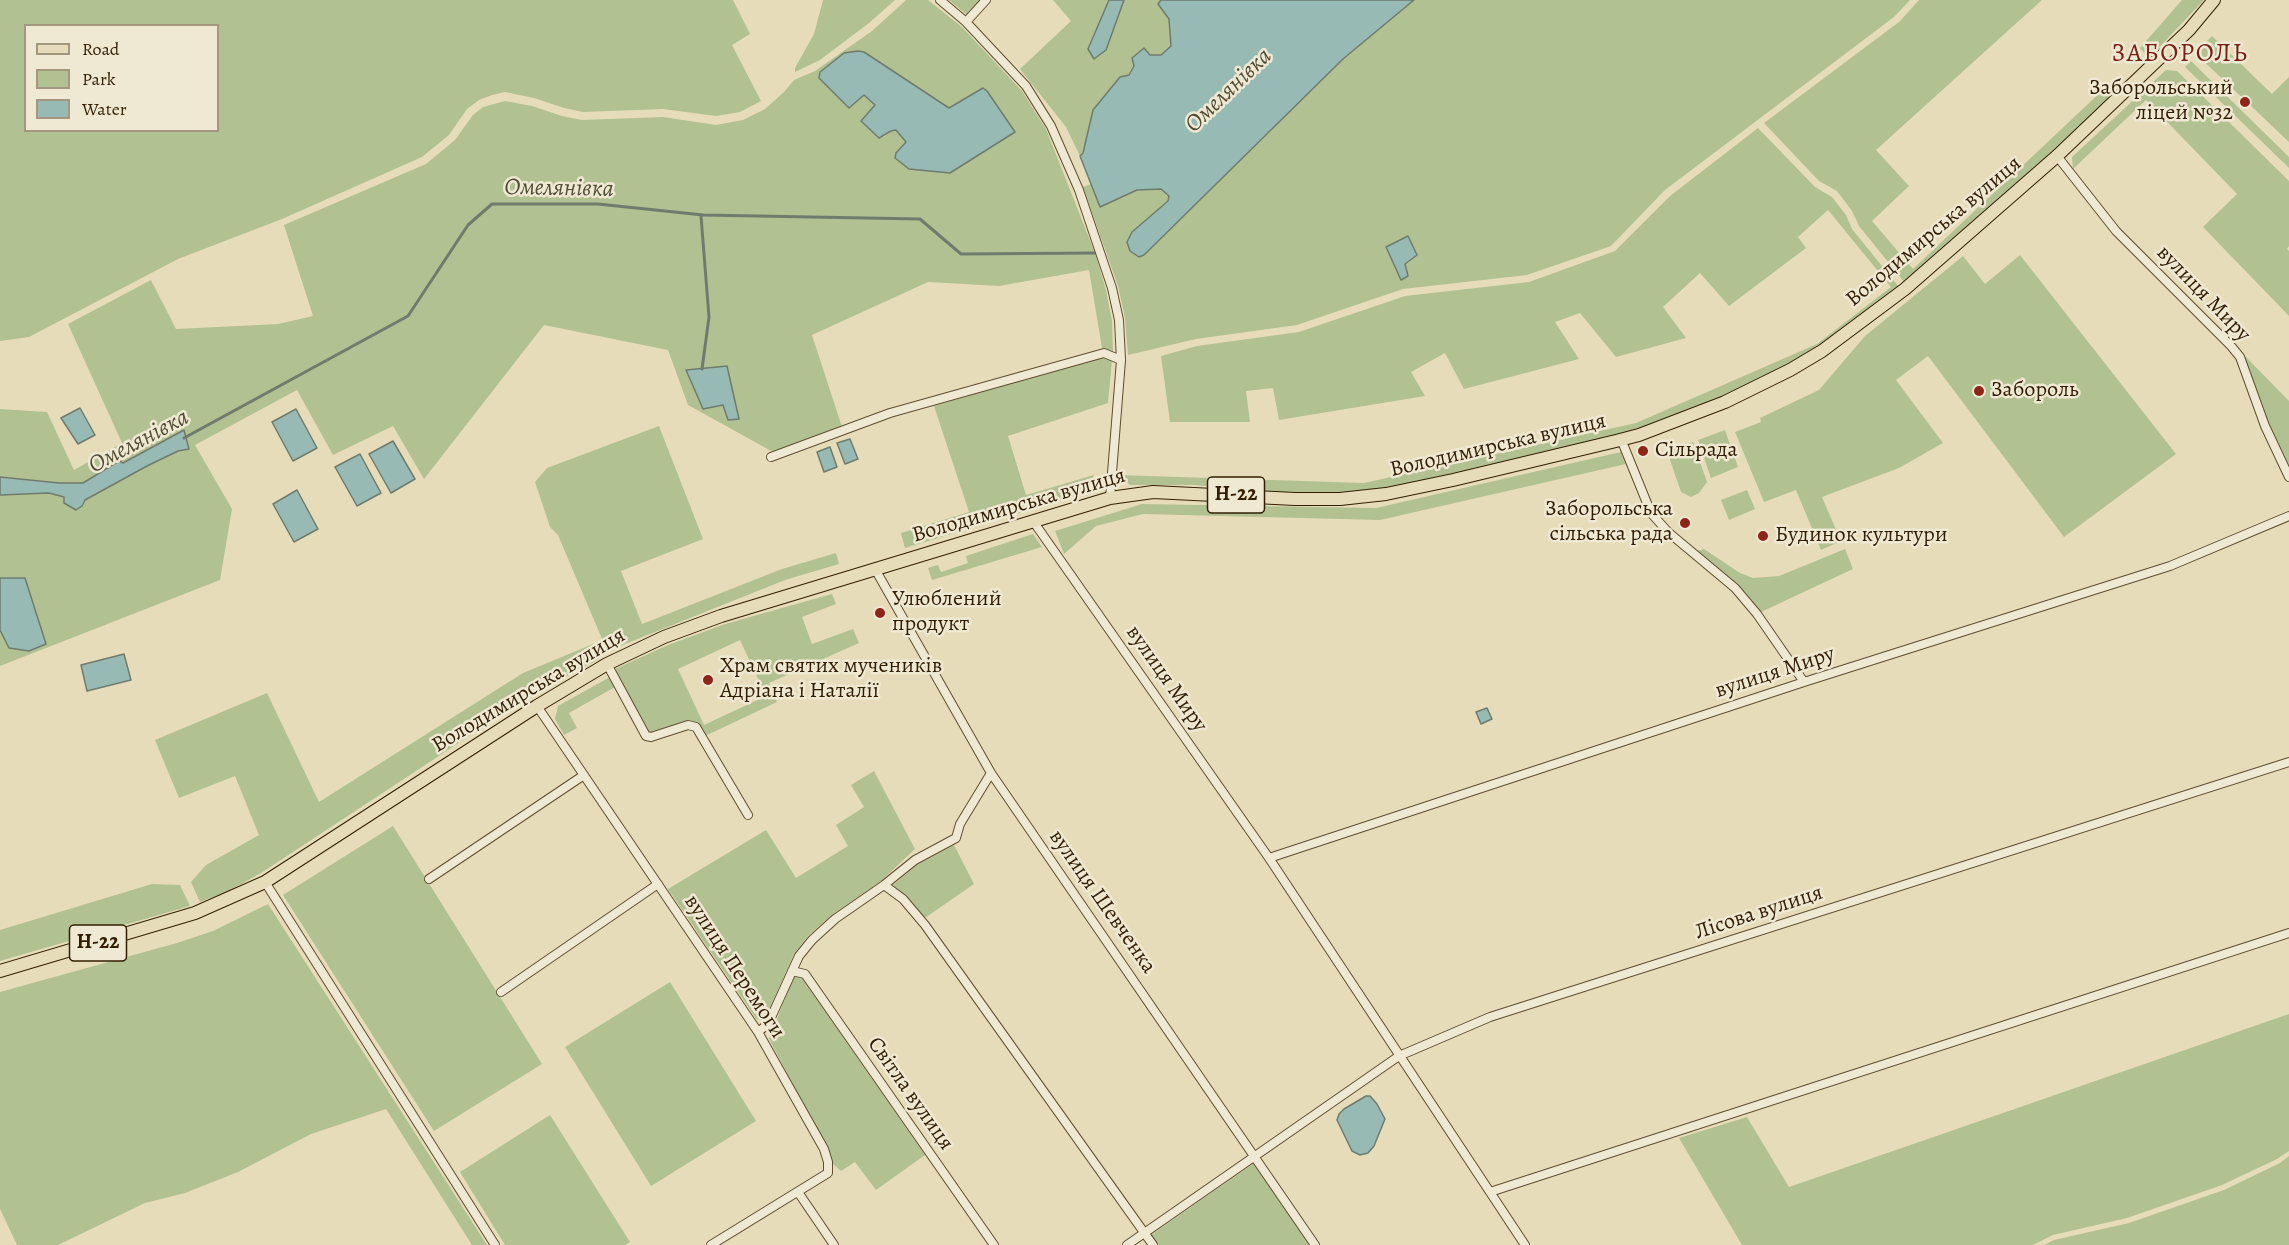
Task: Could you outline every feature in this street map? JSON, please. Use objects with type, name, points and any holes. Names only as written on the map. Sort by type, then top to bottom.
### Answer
[{"type":"main road","name":"Володимирська вулиця","points":[[0,971],[195,914],[265,882],[537,706],[607,664],[663,637],[721,616],[1110,498],[1131,494],[1174,492],[1296,499],[1362,497],[1416,489],[1621,440],[1725,402],[1790,370],[1822,351],[1905,289],[2057,156],[2181,38],[2214,0]]},
{"type":"street","points":[[940,0],[966,22],[1026,86],[1051,126],[1079,190],[1112,288],[1119,320],[1121,360],[1110,498]]},
{"type":"street","points":[[966,22],[986,0]]},
{"type":"street","name":"вулиця Миру","points":[[2057,156],[2116,231],[2240,357],[2265,426],[2289,477]]},
{"type":"street","points":[[771,457],[890,413],[1104,353],[1121,360]]},
{"type":"street","points":[[1621,440],[1652,513],[1668,532],[1735,588],[1757,614],[1804,682]]},
{"type":"street","name":"вулиця Миру","points":[[1269,858],[1804,682],[2170,566],[2289,516]]},
{"type":"street","name":"вулиця Миру","points":[[1033,521],[1269,858],[1399,1056]]},
{"type":"street","name":"вулиця Шевченка","points":[[875,569],[991,773],[1316,1245]]},
{"type":"street","points":[[607,664],[646,736],[651,737],[688,724],[696,727],[748,815]]},
{"type":"street","name":"вулиця Перемоги","points":[[537,706],[758,1032],[824,1149],[828,1162],[828,1173],[798,1192]]},
{"type":"street","name":"Лісова вулиця","points":[[1127,1245],[1399,1056],[1490,1017],[2289,762]]},
{"type":"street","points":[[758,1032],[768,1024],[799,956],[812,940],[835,919],[915,860],[956,838],[960,824],[991,773]]},
{"type":"street","points":[[429,879],[584,775]]},
{"type":"street","points":[[265,882],[495,1245]]},
{"type":"street","points":[[501,992],[658,884]]},
{"type":"street","points":[[884,885],[903,899],[925,925],[1153,1245]]},
{"type":"street","points":[[1490,1192],[2289,933]]},
{"type":"street","name":"Світла вулиця","points":[[792,971],[805,974],[994,1245]]},
{"type":"street","points":[[1399,1056],[1525,1245]]},
{"type":"street","points":[[711,1245],[798,1192],[834,1245]]},
{"type":"green space","points":[[0,0],[733,0],[750,34],[732,45],[761,101],[740,112],[716,116],[663,109],[583,112],[505,92],[492,95],[479,100],[467,109],[449,135],[422,157],[282,219],[178,259],[29,337],[0,341]]},
{"type":"green space","points":[[823,0],[895,0],[820,60],[795,72],[814,34]]},
{"type":"green space","points":[[906,0],[928,0],[962,27],[1022,91],[1046,129],[1095,253],[1112,321],[1113,351],[1102,348],[1089,270],[999,286],[928,282],[812,335],[842,427],[773,452],[688,405],[668,350],[544,325],[424,479],[393,426],[333,455],[297,390],[195,445],[232,509],[220,580],[0,666],[0,630],[9,648],[25,578],[0,578],[0,409],[47,412],[74,470],[122,443],[68,324],[151,280],[176,329],[278,324],[313,316],[284,225],[426,164],[455,140],[473,115],[483,107],[505,101],[582,120],[663,117],[716,125],[743,120],[765,109],[794,80],[815,71],[872,31]],"holes":[[[864,52],[949,108],[950,173],[909,169],[896,153],[906,142],[896,130],[884,137],[861,121],[876,106],[864,95],[849,108]],[[702,369],[739,418],[728,420],[723,405],[687,370]]]},
{"type":"green space","points":[[949,0],[980,0],[967,15]]},
{"type":"green space","points":[[1053,0],[1109,0],[1088,48],[1106,50],[1124,0],[1161,0],[1159,4],[1169,19],[1171,46],[1161,55],[1150,55],[1134,66],[1080,156],[1066,127],[1020,69],[1071,21]]},
{"type":"green space","points":[[1414,0],[1910,0],[1894,17],[1665,190],[1611,246],[1527,275],[1403,289],[1297,325],[1196,339],[1128,355],[1125,318],[1118,286],[1083,187],[1091,184],[1100,207],[1137,190],[1161,189],[1169,196],[1168,201],[1132,232]]},
{"type":"green space","points":[[1919,0],[2042,0],[1876,150],[1909,186],[1872,221],[1913,269],[2106,87],[2112,95],[1905,283],[1859,226],[1852,211],[1837,191],[1819,181],[1764,123],[1899,22]]},
{"type":"green space","points":[[2182,0],[2204,0],[2149,58],[2140,48]]},
{"type":"green space","points":[[2212,36],[2272,94],[2289,77],[2289,142],[2195,53]]},
{"type":"green space","points":[[2191,61],[2289,157],[2289,168],[2185,67]]},
{"type":"green space","points":[[2166,70],[2177,71],[2289,181],[2289,246],[2287,249],[2289,251],[2289,316],[2203,227],[2237,194],[2146,100],[2073,169],[2072,157]]},
{"type":"green space","points":[[1758,128],[1815,187],[1832,197],[1846,215],[1852,229],[1899,287],[1819,348],[1759,383],[1637,431],[1414,483],[1361,492],[1295,494],[1194,485],[1130,485],[1118,475],[1364,483],[1636,423],[1817,344],[1891,287],[1828,210],[1798,237],[1806,248],[1729,306],[1700,273],[1663,307],[1686,338],[1616,357],[1580,313],[1555,322],[1579,359],[1464,389],[1445,353],[1411,372],[1425,396],[1279,420],[1273,388],[1246,391],[1250,422],[1170,422],[1161,356],[1197,346],[1299,332],[1405,296],[1529,282],[1615,251],[1670,196]]},
{"type":"green space","points":[[2020,255],[2176,454],[2064,537],[1928,356],[1896,380],[1943,443],[1899,468],[1822,497],[1841,541],[1821,550],[1796,490],[1764,502],[1735,432],[1761,422],[1760,418],[1819,390],[1865,336],[1963,256],[1985,284]]},
{"type":"green space","points":[[2244,355],[2289,401],[2289,469],[2269,424]]},
{"type":"green space","points":[[1103,356],[1112,360],[1108,403],[1008,436],[1026,495],[1094,475],[1088,492],[905,548],[901,533],[969,512],[934,406]]},
{"type":"green space","points":[[659,426],[703,539],[621,571],[642,624],[782,569],[836,553],[839,564],[785,580],[615,648],[605,646],[558,535],[550,527],[535,482],[547,468]]},
{"type":"green space","points":[[1725,430],[1738,467],[1711,478],[1698,440]]},
{"type":"green space","points":[[1693,442],[1707,482],[1699,493],[1691,497],[1681,492],[1667,451]]},
{"type":"green space","points":[[1621,452],[1626,464],[1380,520],[1143,514],[1096,526],[1064,554],[1055,531],[1142,504],[1376,508]]},
{"type":"green space","points":[[1747,490],[1755,509],[1729,520],[1721,500]]},
{"type":"green space","points":[[1033,534],[1042,547],[932,580],[928,568],[938,565],[941,572],[968,563],[966,556]]},
{"type":"green space","points":[[1704,549],[1740,573],[1753,578],[1779,576],[1845,549],[1853,569],[1761,612],[1738,585],[1697,551]]},
{"type":"green space","points":[[832,594],[836,604],[802,617],[812,644],[853,629],[859,643],[769,683],[777,702],[705,736],[698,723],[688,720],[648,733],[615,669],[668,645],[725,624]],"holes":[[[740,640],[766,696],[704,725],[678,669]]]},
{"type":"green space","points":[[593,644],[599,659],[527,698],[261,873],[229,891],[200,902],[191,882],[206,865],[259,835],[235,776],[179,798],[155,740],[267,693],[319,802],[523,673]]},
{"type":"green space","points":[[610,677],[615,687],[569,713],[577,728],[564,735],[555,719],[558,706]]},
{"type":"green space","points":[[874,771],[915,849],[881,881],[832,915],[808,936],[794,954],[766,1016],[757,1020],[668,889],[766,830],[796,878],[848,846],[836,825],[864,807],[851,785]]},
{"type":"green space","points":[[393,826],[542,1064],[434,1131],[283,895]]},
{"type":"green space","points":[[954,845],[974,884],[925,918],[906,896],[892,886],[918,864]]},
{"type":"green space","points":[[152,884],[180,885],[190,906],[0,961],[0,930]]},
{"type":"green space","points":[[268,904],[487,1245],[472,1245],[386,1109],[311,1134],[238,1172],[185,1193],[145,1203],[58,1245],[17,1245],[0,1209],[0,992],[177,943],[213,931]]},
{"type":"green space","points":[[794,976],[802,978],[925,1155],[876,1190],[855,1162],[841,1171],[832,1163],[828,1151],[769,1039]]},
{"type":"green space","points":[[670,982],[756,1121],[651,1186],[565,1047]]},
{"type":"green space","points":[[2289,1014],[2289,1151],[2222,1185],[2127,1218],[2053,1235],[2033,1245],[1742,1245],[1679,1138],[1747,1117],[1789,1187]]},
{"type":"green space","points":[[550,1115],[630,1242],[625,1245],[505,1245],[460,1172]]},
{"type":"green space","points":[[2289,1156],[2289,1245],[2044,1245],[2054,1240],[2129,1223],[2224,1190],[2280,1163]]},
{"type":"green space","points":[[1254,1163],[1309,1245],[1159,1245],[1151,1235]]},
{"type":"water","points":[[1109,0],[1124,0],[1106,50],[1094,59],[1088,49]]},
{"type":"water","points":[[1161,0],[1414,0],[1343,59],[1144,255],[1139,257],[1130,251],[1127,242],[1132,232],[1168,201],[1169,196],[1161,189],[1137,190],[1100,207],[1080,156],[1083,153],[1093,110],[1120,77],[1129,75],[1134,66],[1132,58],[1144,48],[1150,55],[1161,55],[1171,46],[1169,19],[1158,4]]},
{"type":"water","points":[[864,52],[949,108],[983,88],[1015,132],[950,173],[909,169],[895,158],[896,153],[906,142],[896,130],[879,138],[861,121],[875,105],[864,95],[849,108],[819,78],[820,72],[844,53]]},
{"type":"water","points":[[1408,236],[1417,255],[1405,264],[1408,276],[1401,280],[1386,247]]},
{"type":"water","points":[[727,366],[739,419],[728,420],[723,405],[703,409],[686,370]]},
{"type":"water","points":[[80,408],[95,435],[78,444],[61,418]]},
{"type":"water","points":[[296,409],[317,448],[293,461],[272,422]]},
{"type":"water","points":[[184,430],[189,449],[178,451],[147,466],[85,500],[76,510],[64,503],[64,497],[49,493],[0,495],[0,477],[83,483],[119,461],[123,463]]},
{"type":"water","points":[[850,439],[858,459],[845,464],[837,443]]},
{"type":"water","points":[[393,441],[415,479],[391,493],[369,454]]},
{"type":"water","points":[[830,447],[837,467],[824,472],[817,452]]},
{"type":"water","points":[[360,454],[381,493],[357,506],[335,467]]},
{"type":"water","points":[[297,490],[318,529],[294,542],[273,504]]},
{"type":"water","points":[[0,578],[25,578],[46,644],[29,651],[9,648],[0,630]]},
{"type":"water","points":[[124,654],[131,680],[87,691],[81,665]]},
{"type":"water","points":[[1487,708],[1492,719],[1481,724],[1476,712]]},
{"type":"water","points":[[1370,1096],[1377,1104],[1385,1119],[1374,1146],[1368,1153],[1360,1155],[1352,1151],[1337,1120],[1344,1109]]},
{"type":"waterway","name":"Омелянівка","points":[[184,438],[408,316],[468,225],[492,204],[598,204],[703,215],[920,219],[961,254],[1095,253]]},
{"type":"waterway","points":[[701,216],[709,317],[702,369]]},
{"type":"place","name":"Заборольський ліцей №32","points":[[2245,102]]},
{"type":"place","name":"Забороль","points":[[1979,391]]},
{"type":"place","name":"Сільрада","points":[[1643,451]]},
{"type":"place","name":"Заборольська сільська рада","points":[[1685,523]]},
{"type":"place","name":"Будинок культури","points":[[1763,536]]},
{"type":"place","name":"Улюблений продукт","points":[[880,613]]},
{"type":"place","name":"Храм святих мучеників Адріана і Наталії","points":[[708,680]]},
{"type":"district","name":"ЗАБОРОЛЬ","points":[[2180,55]]}]
